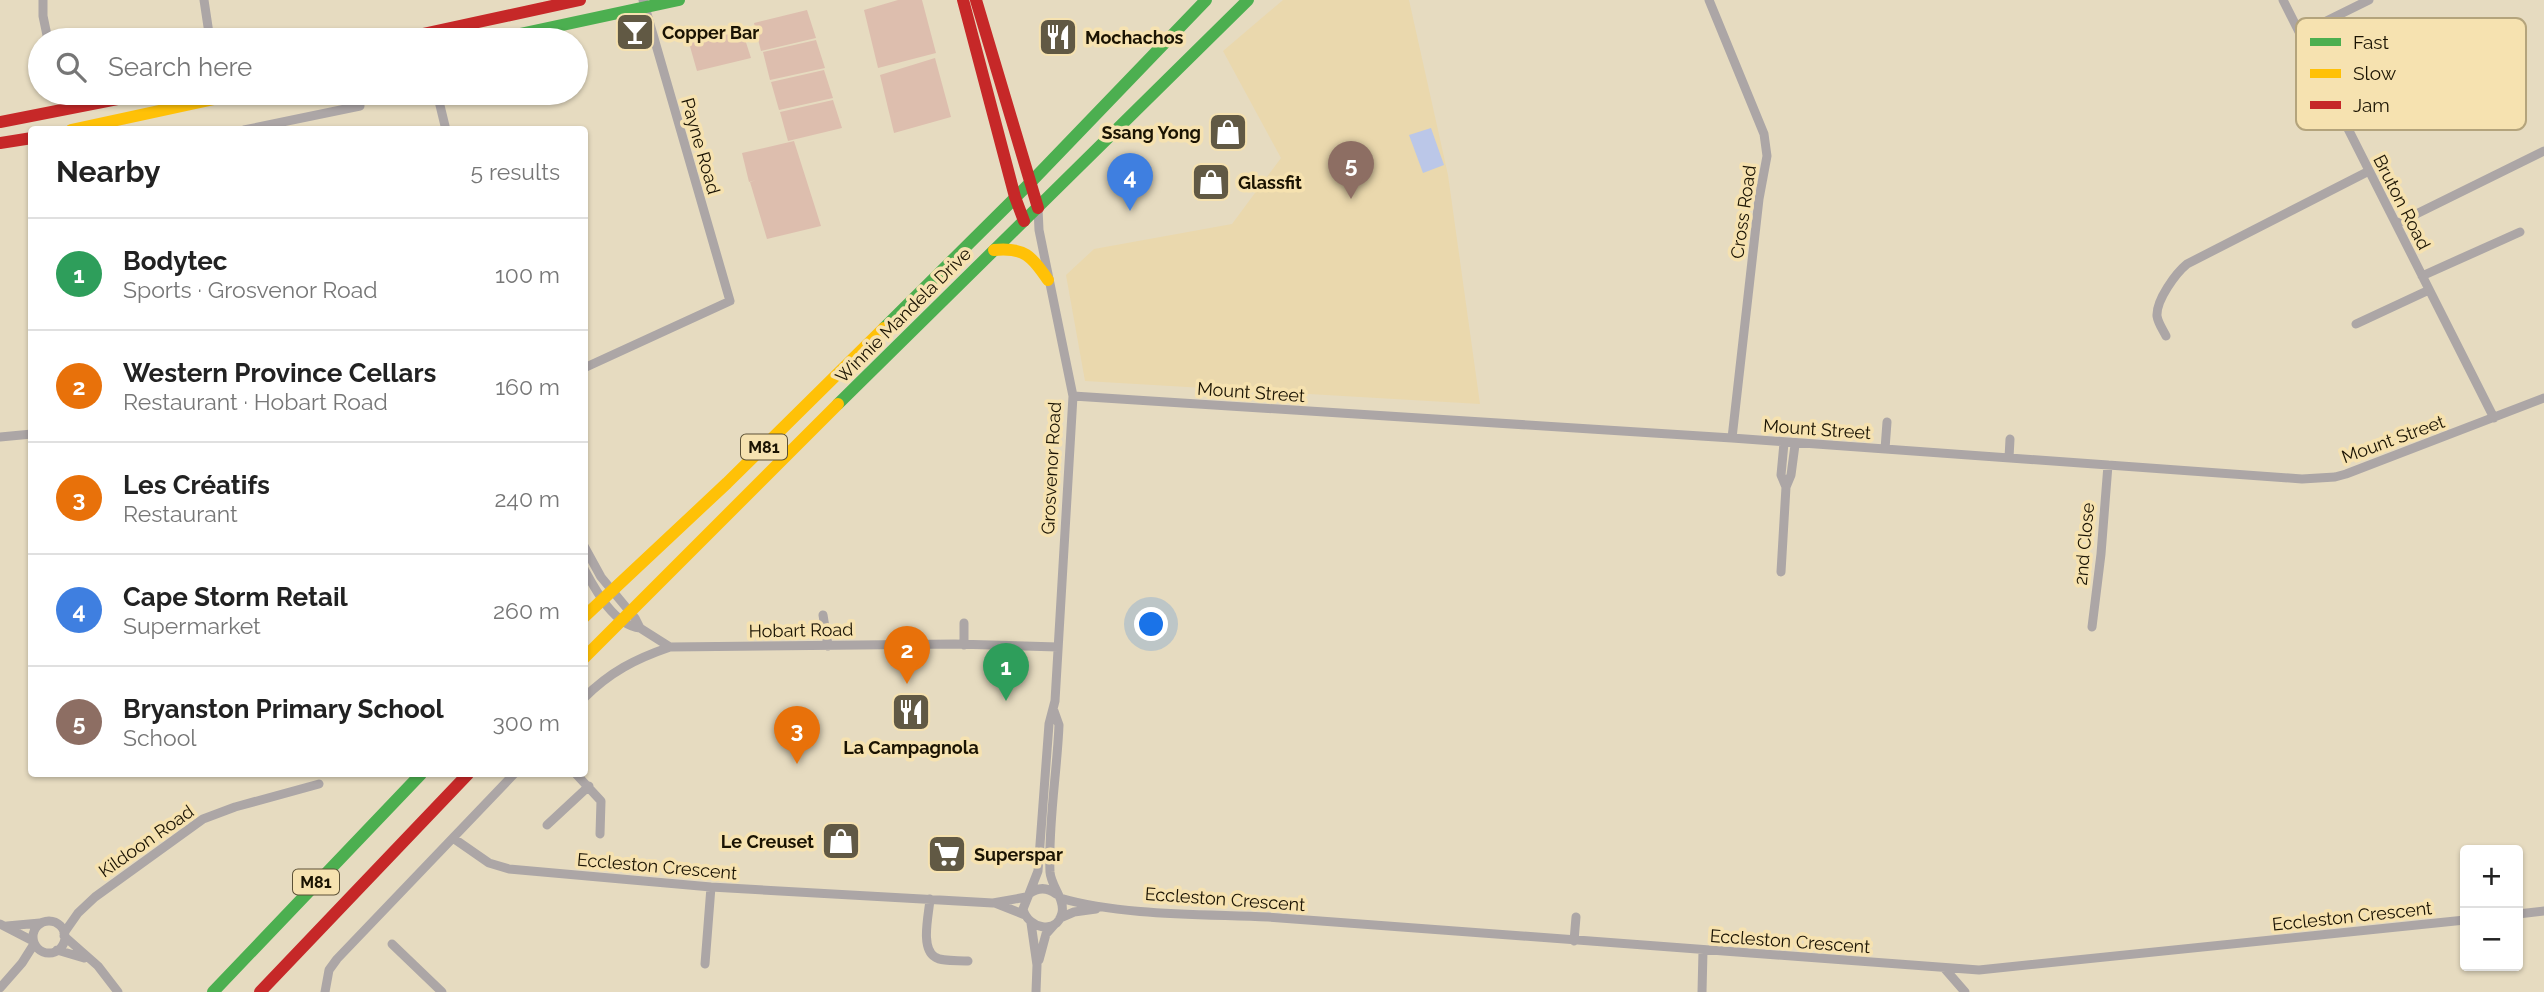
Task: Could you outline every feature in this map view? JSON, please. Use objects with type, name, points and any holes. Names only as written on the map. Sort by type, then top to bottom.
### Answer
[{"type":"main road","points":[[463,28],[580,0]]},
{"type":"main road","points":[[543,28],[644,4],[679,0]]},
{"type":"main road","points":[[963,0],[1015,197],[1024,221]]},
{"type":"main road","name":"Grosvenor Road","points":[[976,0],[1038,208]]},
{"type":"main road","name":"Winnie Mandela Drive","points":[[588,613],[727,483],[1029,184],[1206,0]]},
{"type":"main road","points":[[1160,49],[1217,0]]},
{"type":"main road","name":"Winnie Mandela Drive","points":[[588,655],[993,250],[1248,0]]},
{"type":"main road","points":[[0,122],[87,105]]},
{"type":"main road","points":[[89,126],[187,105]]},
{"type":"main road","points":[[0,143],[28,139]]},
{"type":"main road","points":[[993,250],[1011,248],[1026,252],[1034,258],[1048,280]]},
{"type":"main road","name":"M81","points":[[213,992],[418,777]]},
{"type":"main road","name":"M81","points":[[260,992],[465,777]]},
{"type":"street","points":[[43,0],[46,28]]},
{"type":"street","points":[[204,0],[208,28]]},
{"type":"street","name":"Cross Road","points":[[1709,0],[1764,134],[1767,156],[1759,199],[1732,439]]},
{"type":"street","name":"Bruton Road","points":[[2283,0],[2296,26]]},
{"type":"street","points":[[2332,18],[2369,0]]},
{"type":"street","name":"Payne Road","points":[[588,366],[730,301],[644,4]]},
{"type":"street","points":[[441,105],[445,126]]},
{"type":"street","points":[[262,126],[360,106]]},
{"type":"street","points":[[302,117],[303,126]]},
{"type":"street","name":"Bruton Road","points":[[2348,130],[2494,418]]},
{"type":"street","points":[[2396,223],[2544,151]]},
{"type":"street","points":[[2165,336],[2157,316],[2158,306],[2171,282],[2188,264],[2369,171]]},
{"type":"street","name":"Grosvenor Road","points":[[1028,896],[1038,871],[1048,724],[1054,711],[1073,396],[1048,280],[1038,208]]},
{"type":"street","points":[[1024,221],[1039,230]]},
{"type":"street","points":[[2423,276],[2520,232]]},
{"type":"street","points":[[2356,324],[2430,290]]},
{"type":"street","name":"Mount Street","points":[[1073,396],[2302,479],[2335,477],[2544,398]]},
{"type":"street","points":[[1885,449],[1887,422]]},
{"type":"street","points":[[0,437],[28,434]]},
{"type":"street","points":[[2009,458],[2010,439]]},
{"type":"street","points":[[1781,572],[1786,487],[1782,475],[1784,443]]},
{"type":"street","points":[[1786,487],[1790,482],[1795,445]]},
{"type":"street","name":"2nd Close","points":[[2092,627],[2108,465]]},
{"type":"street","points":[[588,555],[607,596]]},
{"type":"street","points":[[588,574],[626,616],[630,627],[640,628],[670,647]]},
{"type":"street","points":[[823,615],[828,646]]},
{"type":"street","points":[[964,623],[964,645]]},
{"type":"street","name":"Hobart Road","points":[[588,694],[604,679],[628,663],[670,647],[1058,647]]},
{"type":"street","name":"Grosvenor Road","points":[[1054,711],[1059,725],[1050,868],[1058,896]]},
{"type":"street","points":[[325,992],[329,970],[337,959],[511,777]]},
{"type":"street","points":[[579,777],[601,801],[600,834]]},
{"type":"street","name":"Kildoon Road","points":[[64,935],[78,913],[107,887],[203,819],[235,807],[319,784]]},
{"type":"street","points":[[547,825],[589,786]]},
{"type":"street","name":"Eccleston Crescent","points":[[453,838],[489,863],[509,869],[711,887],[993,903],[1028,896]]},
{"type":"street","points":[[705,964],[711,887]]},
{"type":"street","points":[[1036,992],[1037,965],[1028,919],[1023,909],[1028,896],[1040,888],[1052,890],[1062,904],[1058,919],[1046,934],[1037,965]]},
{"type":"street","name":"Eccleston Crescent","points":[[1058,896],[1112,907],[1979,970],[2460,921]]},
{"type":"street","points":[[930,899],[928,949],[933,957],[968,961]]},
{"type":"street","name":"Eccleston Crescent","points":[[993,903],[1028,919]]},
{"type":"street","name":"Eccleston Crescent","points":[[1058,919],[1074,912],[1112,907]]},
{"type":"street","points":[[2523,914],[2544,911]]},
{"type":"street","name":"Kildoon Road","points":[[55,922],[78,913]]},
{"type":"street","points":[[1574,941],[1576,917]]},
{"type":"street","points":[[1028,919],[1040,927],[1049,926],[1058,919]]},
{"type":"street","points":[[3,925],[55,922],[118,992]]},
{"type":"street","points":[[0,988],[17,970],[34,943],[34,931],[40,923]]},
{"type":"street","points":[[3,925],[45,952]]},
{"type":"street","points":[[57,950],[63,944],[64,935]]},
{"type":"street","points":[[392,944],[442,992]]},
{"type":"street","points":[[17,970],[45,952],[57,950],[77,955],[98,967]]},
{"type":"street","points":[[1702,992],[1703,951]]},
{"type":"street","points":[[1945,969],[1965,992]]},
{"type":"shaded area","points":[[898,0],[922,0],[936,53],[878,68],[864,10]]},
{"type":"shaded area","points":[[1283,0],[1409,0],[1448,175],[1480,404],[1085,381],[1066,275],[1094,249],[1232,224],[1281,158],[1223,51]]},
{"type":"shaded area","points":[[807,10],[816,38],[761,51],[754,23]]},
{"type":"shaded area","points":[[742,30],[751,58],[697,71],[689,43]]},
{"type":"shaded area","points":[[816,40],[825,68],[770,80],[763,52]]},
{"type":"shaded area","points":[[935,58],[951,117],[894,133],[880,75]]},
{"type":"shaded area","points":[[824,70],[833,98],[779,110],[771,82]]},
{"type":"shaded area","points":[[833,100],[842,128],[788,141],[780,112]]},
{"type":"shaded area","points":[[794,141],[821,226],[767,239],[750,182],[756,180],[749,182],[742,153]]},
{"type":"water","points":[[1431,128],[1444,165],[1423,173],[1409,135]]},
{"type":"traffic: fast","points":[[548,28],[679,0]]},
{"type":"traffic: fast","points":[[884,328],[1029,184],[1206,0]]},
{"type":"traffic: fast","points":[[838,404],[1248,0]]},
{"type":"traffic: fast","points":[[213,992],[418,777]]},
{"type":"traffic: slow","points":[[89,126],[187,105]]},
{"type":"traffic: slow","points":[[994,250],[1013,250],[1026,255],[1048,280]]},
{"type":"traffic: slow","points":[[588,613],[727,483],[884,328]]},
{"type":"traffic: slow","points":[[588,654],[838,404]]},
{"type":"traffic: jam","points":[[450,28],[580,0]]},
{"type":"traffic: jam","points":[[963,0],[1015,197],[1024,221]]},
{"type":"traffic: jam","points":[[976,0],[1038,208]]},
{"type":"traffic: jam","points":[[0,122],[87,105]]},
{"type":"traffic: jam","points":[[0,143],[28,139]]},
{"type":"traffic: jam","points":[[260,992],[465,777]]},
{"type":"place","name":"Copper Bar","points":[[635,32]]},
{"type":"place","name":"Mochachos","points":[[1058,37]]},
{"type":"place","name":"Ssang Yong","points":[[1228,132]]},
{"type":"place","name":"Glassfit","points":[[1211,182]]},
{"type":"place","name":"Bryanston Primary School","points":[[1351,199]]},
{"type":"place","name":"Cape Storm Retail","points":[[1130,211]]},
{"type":"place","name":"Western Province Cellars","points":[[907,684]]},
{"type":"place","name":"Bodytec","points":[[1006,701]]},
{"type":"place","name":"La Campagnola","points":[[911,712]]},
{"type":"place","name":"Les Créatifs","points":[[797,764]]},
{"type":"place","name":"Le Creuset","points":[[841,841]]},
{"type":"place","name":"Superspar","points":[[947,854]]}]
